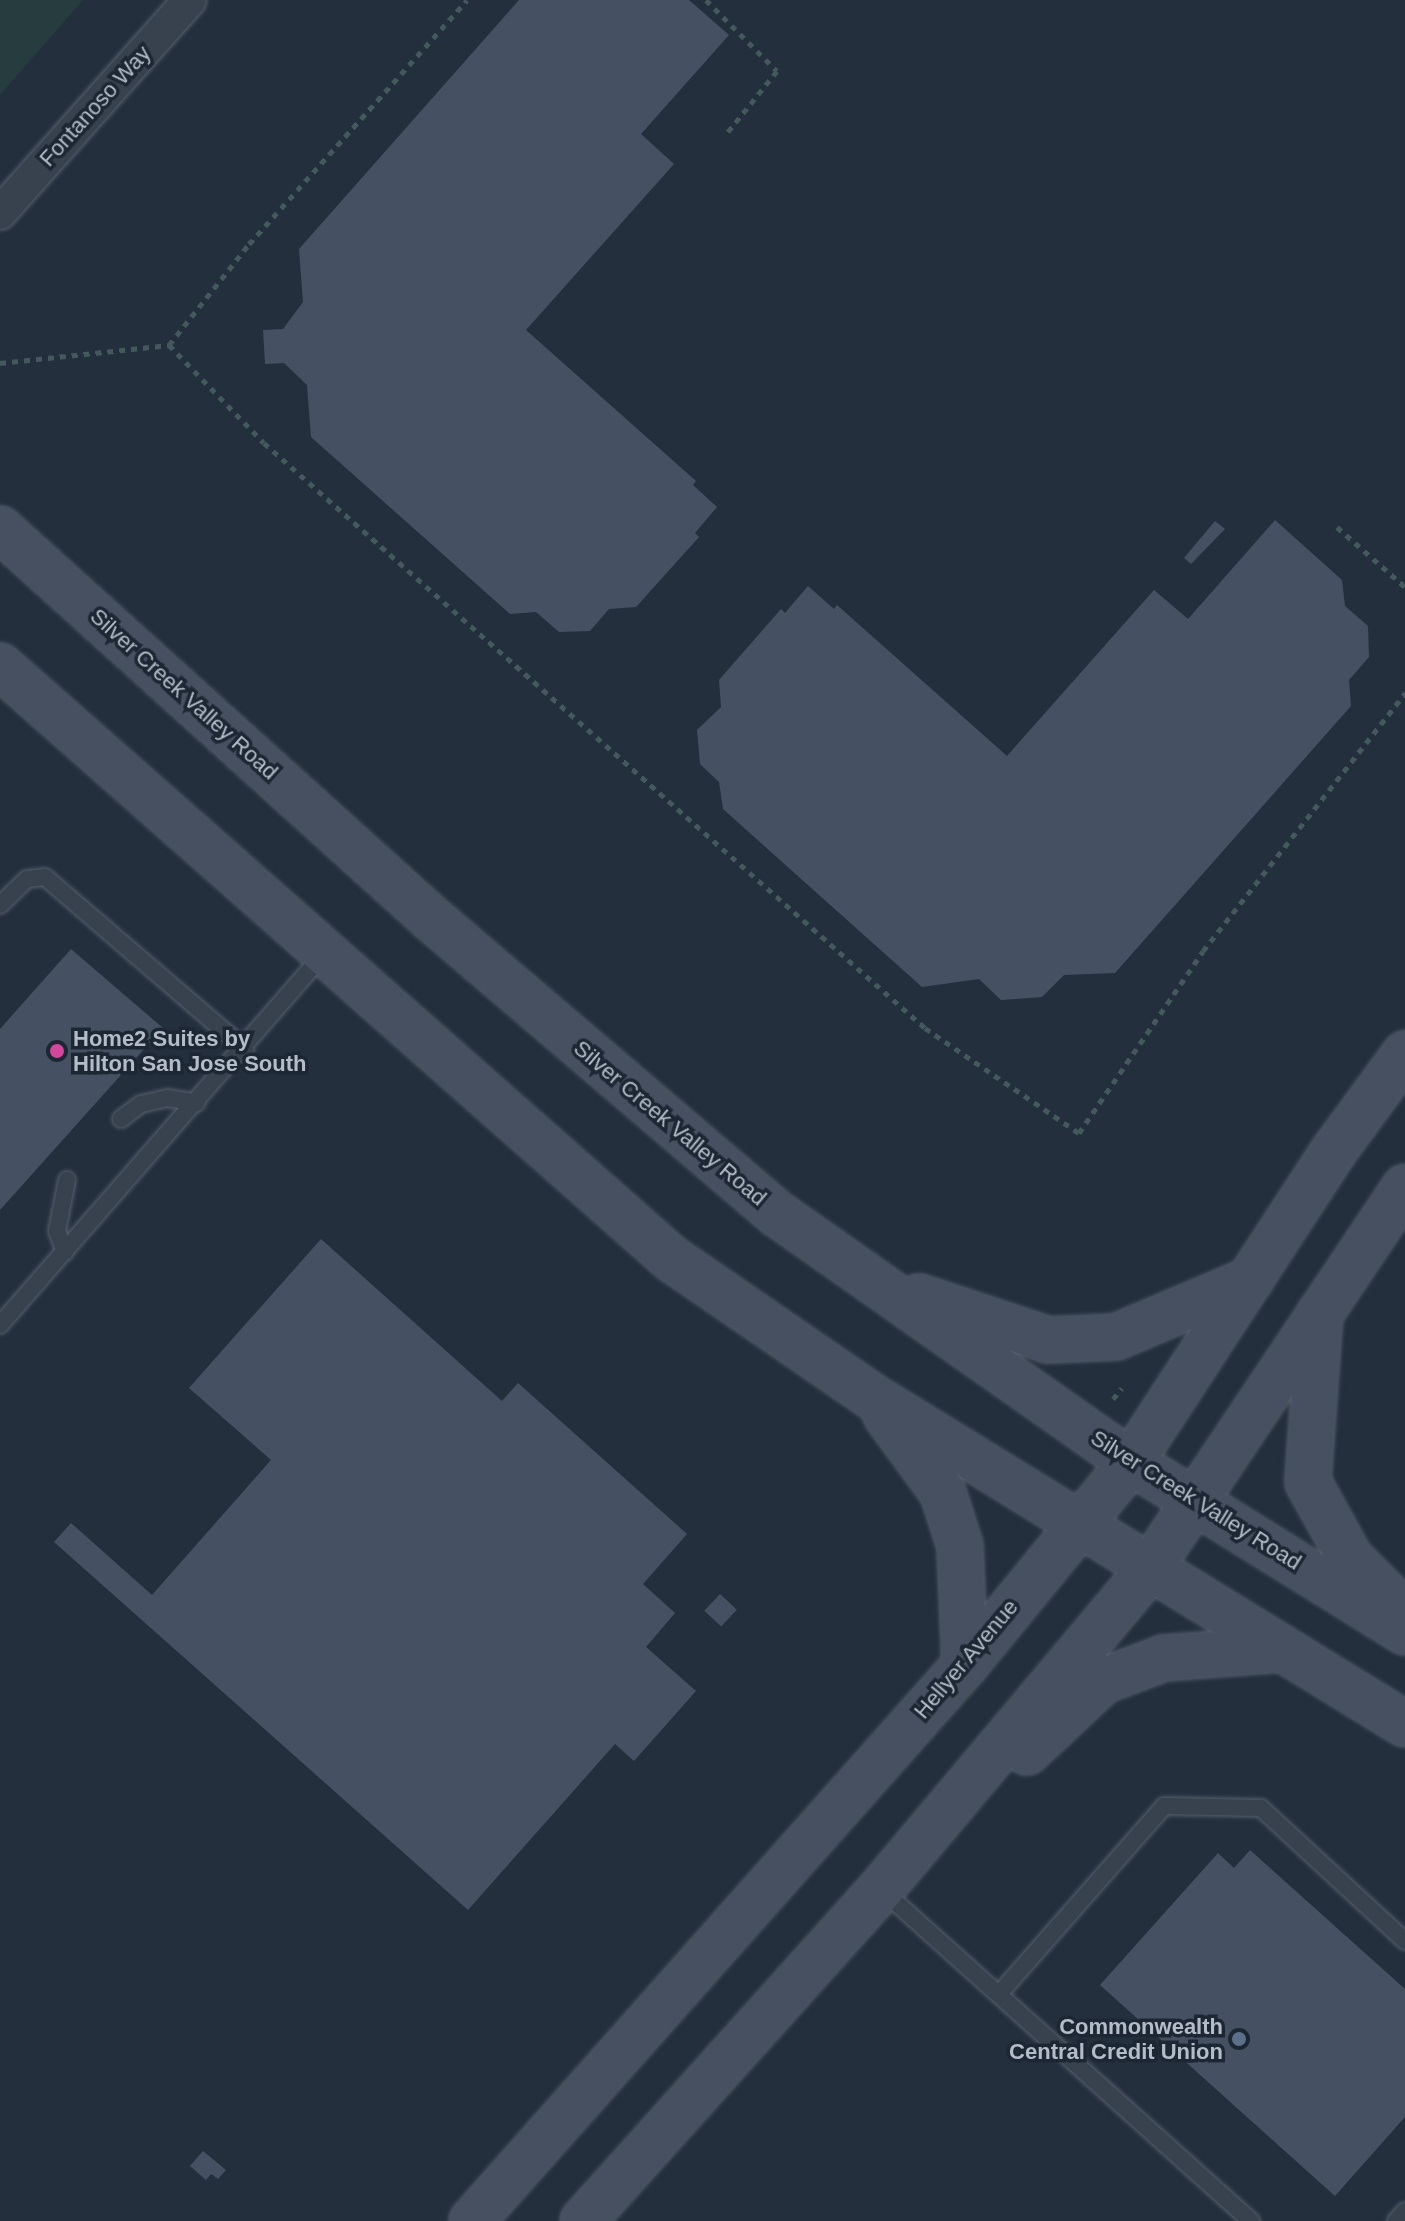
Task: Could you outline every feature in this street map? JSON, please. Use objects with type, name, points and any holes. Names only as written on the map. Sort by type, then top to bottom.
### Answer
[{"type":"main road","name":"Silver Creek Valley Road","points":[[0,529],[432,919],[714,1163],[872,1282],[1131,1462],[1405,1632]]},
{"type":"main road","points":[[0,666],[672,1259],[873,1397],[1405,1724]]},
{"type":"main road","name":"Hellyer Avenue","points":[[472,2221],[965,1665],[1077,1524],[1131,1462],[1333,1152],[1405,1054]]},
{"type":"main road","points":[[583,2221],[881,1889],[1150,1568],[1405,1187]]},
{"type":"main road","points":[[872,1282],[1048,1340],[1116,1337],[1250,1280]]},
{"type":"main road","points":[[1320,1313],[1308,1482],[1350,1558],[1405,1613]]},
{"type":"main road","points":[[873,1397],[943,1493],[960,1546],[965,1665]]},
{"type":"main road","points":[[881,1889],[1103,1681],[1164,1658],[1283,1649]]},
{"type":"street","name":"Fontanoso Way","points":[[0,213],[190,0]]},
{"type":"lane","points":[[0,905],[27,879],[45,877],[245,1049]]},
{"type":"lane","points":[[0,1325],[245,1049],[325,953]]},
{"type":"lane","points":[[121,1119],[141,1104],[167,1098],[197,1103]]},
{"type":"lane","points":[[65,1252],[57,1231],[67,1180]]},
{"type":"lane","points":[[999,1994],[1164,1806],[1261,1808],[1405,1941]]},
{"type":"lane","points":[[881,1889],[1251,2221]]},
{"type":"lane","points":[[1396,2221],[1405,2211]]},
{"type":"path","points":[[0,363],[169,345],[249,244],[467,0]]},
{"type":"path","points":[[706,0],[777,71],[727,133]]},
{"type":"path","points":[[169,345],[264,443],[914,1018],[1079,1133],[1203,951],[1405,693]]},
{"type":"path","points":[[1337,527],[1405,587]]},
{"type":"green space","points":[[0,0],[83,0],[0,95]]},
{"type":"building","points":[[519,0],[689,0],[729,35],[641,134],[674,164],[526,330],[696,481],[693,485],[717,507],[695,533],[699,537],[636,607],[609,609],[590,631],[559,632],[536,612],[510,614],[311,437],[307,385],[284,363],[265,364],[263,330],[283,329],[303,302],[299,249]]},
{"type":"building","points":[[1275,520],[1342,580],[1345,606],[1368,626],[1369,657],[1349,680],[1351,706],[1115,973],[1064,975],[1042,997],[1001,1000],[979,979],[922,987],[723,809],[719,782],[700,764],[697,730],[721,707],[719,680],[781,609],[785,613],[808,586],[834,609],[837,605],[1007,756],[1154,590],[1188,619]]},
{"type":"building","points":[[1215,521],[1225,529],[1191,564],[1184,558]]},
{"type":"building","points":[[71,949],[163,1028],[0,1210],[0,1029]]},
{"type":"building","points":[[321,1239],[502,1401],[518,1383],[687,1534],[643,1584],[675,1613],[646,1647],[696,1691],[634,1761],[615,1744],[468,1910],[54,1542],[71,1523],[152,1595],[271,1460],[189,1388]]},
{"type":"building","points":[[720,1594],[737,1610],[721,1627],[704,1611]]},
{"type":"building","points":[[1250,1850],[1405,1989],[1405,2117],[1335,2196],[1100,1985],[1218,1853],[1234,1868]]},
{"type":"building","points":[[203,2151],[226,2170],[218,2179],[211,2174],[206,2180],[190,2166]]},
{"type":"place","name":"Home2 Suites by Hilton San Jose South","points":[[57,1051]]},
{"type":"place","name":"Commonwealth Central Credit Union","points":[[1239,2039]]}]
